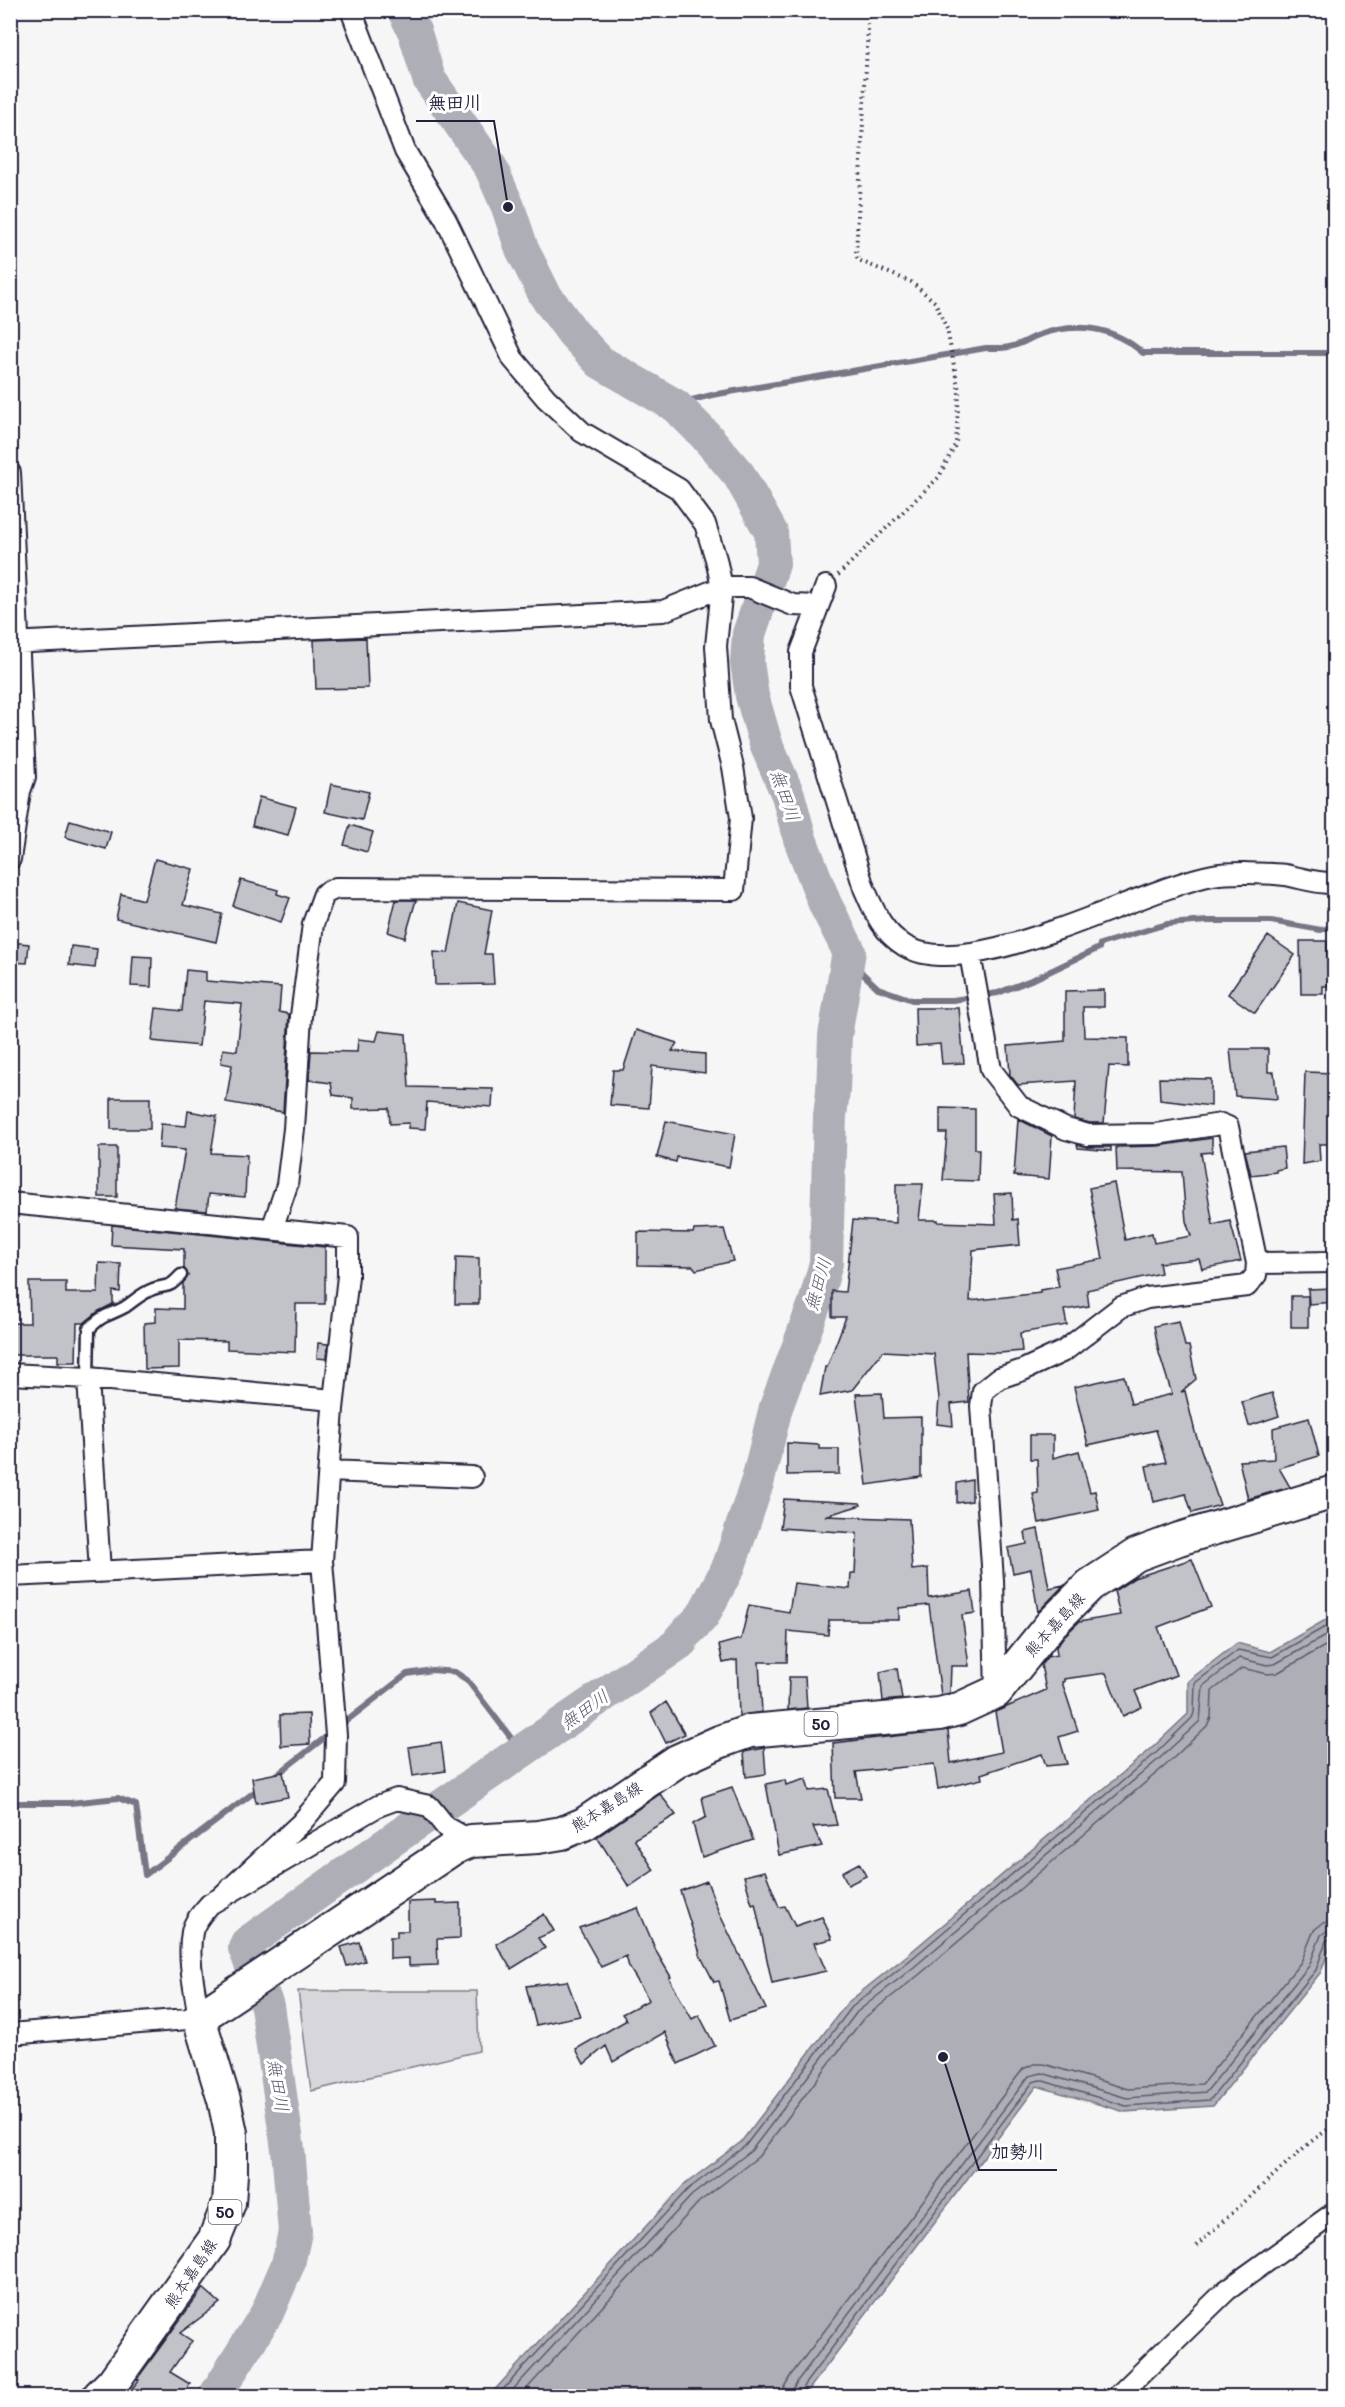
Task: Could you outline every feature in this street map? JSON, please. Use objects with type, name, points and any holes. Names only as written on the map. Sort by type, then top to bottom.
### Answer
[{"type":"main road","name":"熊本嘉島線","points":[[99,2397],[120,2373],[214,2240],[228,2203],[231,2133],[210,2012],[452,1849],[471,1841],[538,1837],[562,1833],[584,1824],[677,1761],[718,1742],[750,1731],[939,1714],[959,1709],[996,1692],[1051,1624],[1090,1585],[1136,1555],[1179,1539],[1335,1492]]},
{"type":"street","points":[[272,1229],[287,1185],[294,1129],[301,1016],[314,924],[324,894],[336,888],[734,890],[741,818],[721,720],[716,646],[731,587],[716,560],[705,524],[679,489],[582,432],[546,398],[513,359],[446,220],[405,151],[351,10]]},
{"type":"street","points":[[10,473],[14,643],[25,777],[20,791],[10,860]]},
{"type":"street","points":[[14,643],[663,611],[731,587],[749,586],[793,605],[812,606]]},
{"type":"street","points":[[826,586],[812,606],[801,652],[801,686],[864,888],[878,919],[887,932],[905,946],[926,954],[970,954],[1017,945],[1147,894],[1214,874],[1284,875],[1327,884],[1335,883]]},
{"type":"street","points":[[970,954],[991,1070],[1019,1106],[1066,1129],[1088,1135],[1156,1134],[1221,1124],[1228,1127],[1257,1263],[1256,1275],[1247,1286],[1148,1298],[1121,1307],[1064,1351],[1023,1370],[999,1378],[983,1391],[981,1406],[993,1580],[996,1692]]},
{"type":"street","points":[[10,1203],[348,1237],[348,1276],[334,1400],[322,1561],[336,1735],[335,1783],[301,1823],[220,1898]]},
{"type":"street","points":[[1257,1263],[1335,1263]]},
{"type":"street","points":[[10,1374],[88,1378],[334,1400]]},
{"type":"street","points":[[88,1378],[100,1572]]},
{"type":"street","points":[[329,1471],[472,1477]]},
{"type":"street","points":[[10,1576],[322,1561]]},
{"type":"street","points":[[10,2034],[210,2012],[192,1961],[192,1931],[199,1916],[210,1904],[365,1812],[397,1799],[429,1806],[446,1827],[471,1841]]},
{"type":"street","points":[[1118,2397],[1227,2290],[1335,2213]]},
{"type":"lane","points":[[88,1378],[89,1329],[100,1317],[127,1306],[154,1289],[170,1287],[182,1275]]},
{"type":"path","points":[[826,586],[939,477],[956,443],[960,391],[947,329],[935,302],[911,282],[858,260],[856,253],[869,10]]},
{"type":"path","points":[[1196,2246],[1309,2143],[1335,2125]]},
{"type":"shaded area","points":[[298,1991],[477,1991],[479,2051],[311,2091]]},
{"type":"water","points":[[1334,1615],[1334,1936],[1321,1972],[1213,2106],[1125,2112],[1037,2086],[804,2396],[489,2396],[684,2185],[741,2142],[847,2003],[905,1957],[1152,1748],[1188,1714],[1188,1681],[1237,1643],[1270,1652]]},
{"type":"building","points":[[366,638],[368,688],[316,689],[314,640]]},
{"type":"building","points":[[331,784],[369,792],[362,820],[325,812]]},
{"type":"building","points":[[259,797],[296,807],[288,835],[252,826]]},
{"type":"building","points":[[70,820],[111,832],[106,849],[65,837]]},
{"type":"building","points":[[350,825],[373,832],[367,852],[344,845]]},
{"type":"building","points":[[155,859],[193,869],[183,905],[222,914],[216,942],[116,919],[121,894],[144,900]]},
{"type":"building","points":[[241,880],[278,890],[277,894],[290,898],[281,922],[233,906]]},
{"type":"building","points":[[396,900],[416,900],[405,938],[388,932]]},
{"type":"building","points":[[458,903],[492,910],[484,954],[492,954],[494,984],[435,985],[434,952],[448,953]]},
{"type":"building","points":[[1268,936],[1295,955],[1255,1013],[1228,994]]},
{"type":"building","points":[[1300,941],[1327,941],[1328,986],[1323,986],[1323,994],[1301,994]]},
{"type":"building","points":[[10,942],[29,944],[27,963],[10,962]]},
{"type":"building","points":[[71,946],[97,949],[95,968],[69,965]]},
{"type":"building","points":[[133,956],[152,957],[151,987],[131,986]]},
{"type":"building","points":[[186,970],[206,972],[206,981],[281,987],[279,1012],[289,1014],[283,1112],[226,1102],[232,1065],[221,1063],[223,1049],[237,1051],[242,1004],[204,1001],[199,1046],[152,1041],[156,1008],[182,1011]]},
{"type":"building","points":[[1104,990],[1104,1007],[1083,1007],[1084,1037],[1128,1038],[1128,1067],[1109,1066],[1104,1123],[1090,1123],[1074,1119],[1076,1081],[1018,1085],[1010,1075],[1008,1046],[1065,1041],[1065,991]]},
{"type":"building","points":[[915,1008],[959,1008],[964,1063],[942,1064],[940,1044],[916,1046]]},
{"type":"building","points":[[636,1030],[677,1043],[672,1051],[705,1054],[705,1073],[652,1066],[649,1108],[610,1105],[613,1070],[623,1070]]},
{"type":"building","points":[[379,1031],[406,1034],[409,1087],[493,1089],[492,1107],[427,1102],[425,1129],[408,1128],[409,1123],[390,1124],[389,1108],[353,1109],[353,1098],[333,1095],[331,1083],[309,1080],[311,1051],[357,1052],[358,1039],[376,1041]]},
{"type":"building","points":[[1230,1049],[1268,1049],[1268,1072],[1274,1072],[1277,1099],[1235,1096]]},
{"type":"building","points":[[1305,1072],[1335,1073],[1335,1144],[1319,1144],[1320,1161],[1302,1164]]},
{"type":"building","points":[[1159,1078],[1211,1079],[1211,1106],[1160,1100]]},
{"type":"building","points":[[111,1098],[150,1098],[150,1129],[111,1129]]},
{"type":"building","points":[[940,1108],[975,1109],[975,1149],[979,1149],[978,1181],[943,1180],[947,1133],[940,1133]]},
{"type":"building","points":[[188,1111],[217,1116],[211,1153],[247,1155],[245,1197],[209,1194],[207,1211],[175,1208],[185,1150],[159,1148],[161,1124],[186,1126]]},
{"type":"building","points":[[1018,1119],[1052,1136],[1049,1179],[1014,1176]]},
{"type":"building","points":[[666,1121],[735,1134],[729,1167],[677,1157],[676,1162],[657,1157]]},
{"type":"building","points":[[1212,1138],[1212,1152],[1201,1153],[1213,1225],[1230,1221],[1241,1261],[1202,1269],[1199,1259],[1159,1263],[1161,1273],[1087,1290],[1089,1306],[1064,1310],[1067,1325],[1020,1333],[1022,1351],[966,1352],[969,1402],[951,1404],[953,1426],[937,1424],[939,1398],[934,1354],[883,1351],[852,1390],[820,1396],[825,1367],[827,1367],[846,1317],[832,1317],[832,1291],[845,1292],[853,1220],[896,1223],[896,1184],[923,1184],[919,1220],[938,1220],[938,1222],[996,1224],[994,1194],[1012,1193],[1013,1220],[1018,1219],[1020,1245],[973,1250],[970,1301],[1040,1293],[1040,1290],[1059,1287],[1055,1268],[1103,1259],[1089,1188],[1114,1183],[1125,1240],[1152,1233],[1154,1243],[1191,1236],[1186,1221],[1182,1172],[1117,1171],[1116,1147],[1158,1146]]},
{"type":"building","points":[[1077,1144],[1088,1147],[1111,1147],[1111,1151],[1078,1148]]},
{"type":"building","points":[[99,1147],[117,1147],[117,1197],[99,1197]]},
{"type":"building","points":[[1283,1147],[1285,1168],[1276,1170],[1276,1172],[1251,1175],[1245,1151]]},
{"type":"building","points":[[112,1225],[325,1247],[325,1304],[296,1304],[295,1352],[227,1349],[227,1341],[179,1340],[179,1368],[145,1369],[144,1323],[156,1322],[156,1308],[183,1309],[183,1283],[188,1276],[184,1268],[184,1249],[111,1245]]},
{"type":"building","points":[[724,1229],[733,1261],[696,1270],[693,1266],[638,1265],[638,1232],[693,1233],[694,1230]]},
{"type":"building","points":[[456,1257],[479,1258],[479,1304],[455,1304]]},
{"type":"building","points":[[99,1263],[121,1264],[120,1292],[113,1291],[113,1304],[99,1311],[84,1323],[77,1323],[76,1362],[58,1362],[58,1355],[10,1355],[10,1323],[30,1323],[29,1282],[66,1282],[66,1293],[98,1293]]},
{"type":"building","points":[[1335,1288],[1335,1302],[1309,1304],[1308,1289]]},
{"type":"building","points":[[1291,1296],[1308,1296],[1308,1327],[1291,1327]]},
{"type":"building","points":[[1179,1321],[1185,1346],[1189,1346],[1196,1379],[1181,1392],[1185,1391],[1195,1432],[1220,1505],[1192,1513],[1186,1494],[1154,1502],[1146,1466],[1166,1462],[1156,1430],[1088,1445],[1074,1387],[1124,1376],[1131,1404],[1172,1394],[1159,1353],[1154,1326]]},
{"type":"building","points":[[318,1343],[328,1344],[327,1359],[317,1358]]},
{"type":"building","points":[[882,1393],[884,1418],[921,1417],[921,1477],[867,1485],[856,1394]]},
{"type":"building","points":[[1272,1393],[1279,1416],[1249,1426],[1242,1402]]},
{"type":"building","points":[[1309,1418],[1319,1456],[1279,1468],[1290,1487],[1248,1499],[1239,1461],[1274,1459],[1273,1428]]},
{"type":"building","points":[[1030,1435],[1053,1435],[1053,1458],[1079,1451],[1090,1492],[1095,1491],[1099,1510],[1039,1523],[1033,1494],[1038,1493],[1037,1459],[1030,1459]]},
{"type":"building","points":[[787,1443],[819,1445],[819,1449],[839,1449],[839,1474],[787,1475]]},
{"type":"building","points":[[972,1480],[972,1501],[957,1503],[957,1483]]},
{"type":"building","points":[[784,1499],[860,1503],[861,1505],[825,1516],[909,1519],[912,1570],[928,1568],[929,1598],[972,1591],[975,1613],[962,1615],[969,1666],[951,1666],[950,1693],[941,1695],[929,1605],[899,1608],[899,1620],[829,1620],[828,1635],[788,1631],[787,1662],[759,1662],[762,1712],[739,1716],[737,1660],[723,1663],[719,1645],[741,1639],[749,1605],[789,1612],[794,1583],[850,1589],[851,1573],[855,1573],[857,1533],[780,1528]]},
{"type":"building","points":[[1038,1529],[1049,1588],[1064,1585],[1038,1612],[1031,1569],[1013,1573],[1008,1548],[1027,1544],[1025,1532]]},
{"type":"building","points":[[1192,1559],[1211,1607],[1158,1627],[1176,1675],[1135,1691],[1142,1707],[1123,1716],[1106,1673],[1064,1679],[1062,1682],[1078,1731],[1059,1737],[1067,1764],[1046,1766],[1042,1754],[981,1774],[982,1779],[938,1789],[934,1764],[856,1772],[861,1798],[835,1798],[833,1743],[948,1730],[951,1763],[1002,1752],[995,1712],[1046,1690],[1041,1665],[1047,1657],[1057,1655],[1056,1647],[1064,1636],[1079,1622],[1120,1615],[1114,1591],[1134,1578]]},
{"type":"building","points":[[897,1668],[902,1699],[883,1701],[880,1672]]},
{"type":"building","points":[[789,1677],[805,1677],[807,1708],[788,1710]]},
{"type":"building","points":[[666,1702],[685,1734],[666,1743],[651,1713]]},
{"type":"building","points":[[309,1714],[310,1744],[281,1746],[280,1715]]},
{"type":"building","points":[[441,1742],[445,1771],[413,1776],[409,1747]]},
{"type":"building","points":[[764,1748],[766,1774],[746,1777],[744,1752]]},
{"type":"building","points":[[283,1772],[288,1797],[256,1803],[252,1778]]},
{"type":"building","points":[[806,1779],[809,1791],[828,1789],[837,1825],[813,1827],[822,1846],[779,1855],[766,1784],[785,1780],[786,1785]]},
{"type":"building","points":[[732,1787],[753,1840],[702,1857],[693,1824],[706,1817],[702,1797]]},
{"type":"building","points":[[660,1794],[676,1815],[634,1839],[654,1870],[629,1887],[597,1837]]},
{"type":"building","points":[[859,1863],[866,1876],[848,1885],[842,1872]]},
{"type":"building","points":[[765,1871],[779,1907],[785,1906],[795,1926],[822,1917],[832,1939],[814,1943],[826,1971],[772,1983],[755,1903],[752,1904],[744,1876]]},
{"type":"building","points":[[707,1881],[719,1913],[766,2009],[730,2020],[719,1981],[714,1982],[699,1953],[680,1891]]},
{"type":"building","points":[[436,1901],[436,1904],[460,1903],[460,1938],[437,1939],[438,1965],[409,1966],[409,1958],[390,1959],[390,1937],[397,1937],[397,1931],[408,1931],[408,1902]]},
{"type":"building","points":[[638,1908],[657,1953],[671,1977],[669,1978],[692,2019],[699,2015],[715,2046],[678,2064],[665,2032],[613,2062],[606,2046],[584,2064],[576,2049],[627,2020],[622,2014],[649,2000],[629,1967],[626,1956],[601,1967],[579,1928]]},
{"type":"building","points":[[544,1914],[554,1931],[538,1938],[545,1948],[511,1969],[496,1944]]},
{"type":"building","points":[[359,1942],[365,1961],[347,1966],[341,1947]]},
{"type":"building","points":[[567,1981],[580,2016],[536,2025],[526,1986]]},
{"type":"building","points":[[203,2288],[220,2303],[180,2333],[192,2341],[170,2372],[190,2384],[182,2397],[125,2397],[139,2380],[137,2379]]},
{"type":"waterway","name":"無田川","points":[[215,2396],[267,2313],[288,2264],[295,2232],[288,2149],[267,2006],[245,1948],[247,1943],[398,1836],[681,1642],[681,1638],[702,1617],[729,1566],[758,1480],[776,1407],[815,1303],[826,1263],[830,1116],[835,1036],[849,951],[825,904],[800,839],[788,795],[766,744],[752,696],[747,662],[749,634],[773,564],[771,532],[739,475],[705,435],[676,406],[600,362],[573,333],[545,295],[522,249],[508,207],[491,168],[429,79],[415,33],[404,10]]},
{"type":"waterway","points":[[676,406],[712,395],[986,348],[1010,347],[1039,335],[1067,328],[1107,332],[1143,353],[1334,353]]},
{"type":"waterway","points":[[849,951],[862,973],[878,988],[912,1000],[953,1000],[998,993],[1099,948],[1100,944],[1167,924],[1208,921],[1271,921],[1321,930],[1334,926]]},
{"type":"waterway","points":[[340,1726],[407,1674],[432,1670],[455,1672],[467,1680],[521,1751]]},
{"type":"waterway","points":[[274,1777],[332,1732]]},
{"type":"waterway","points":[[10,1803],[70,1803],[118,1798],[136,1805],[145,1875],[261,1787]]},
{"type":"place","name":"無田川","points":[[508,207]]},
{"type":"place","name":"加勢川","points":[[943,2057]]}]
